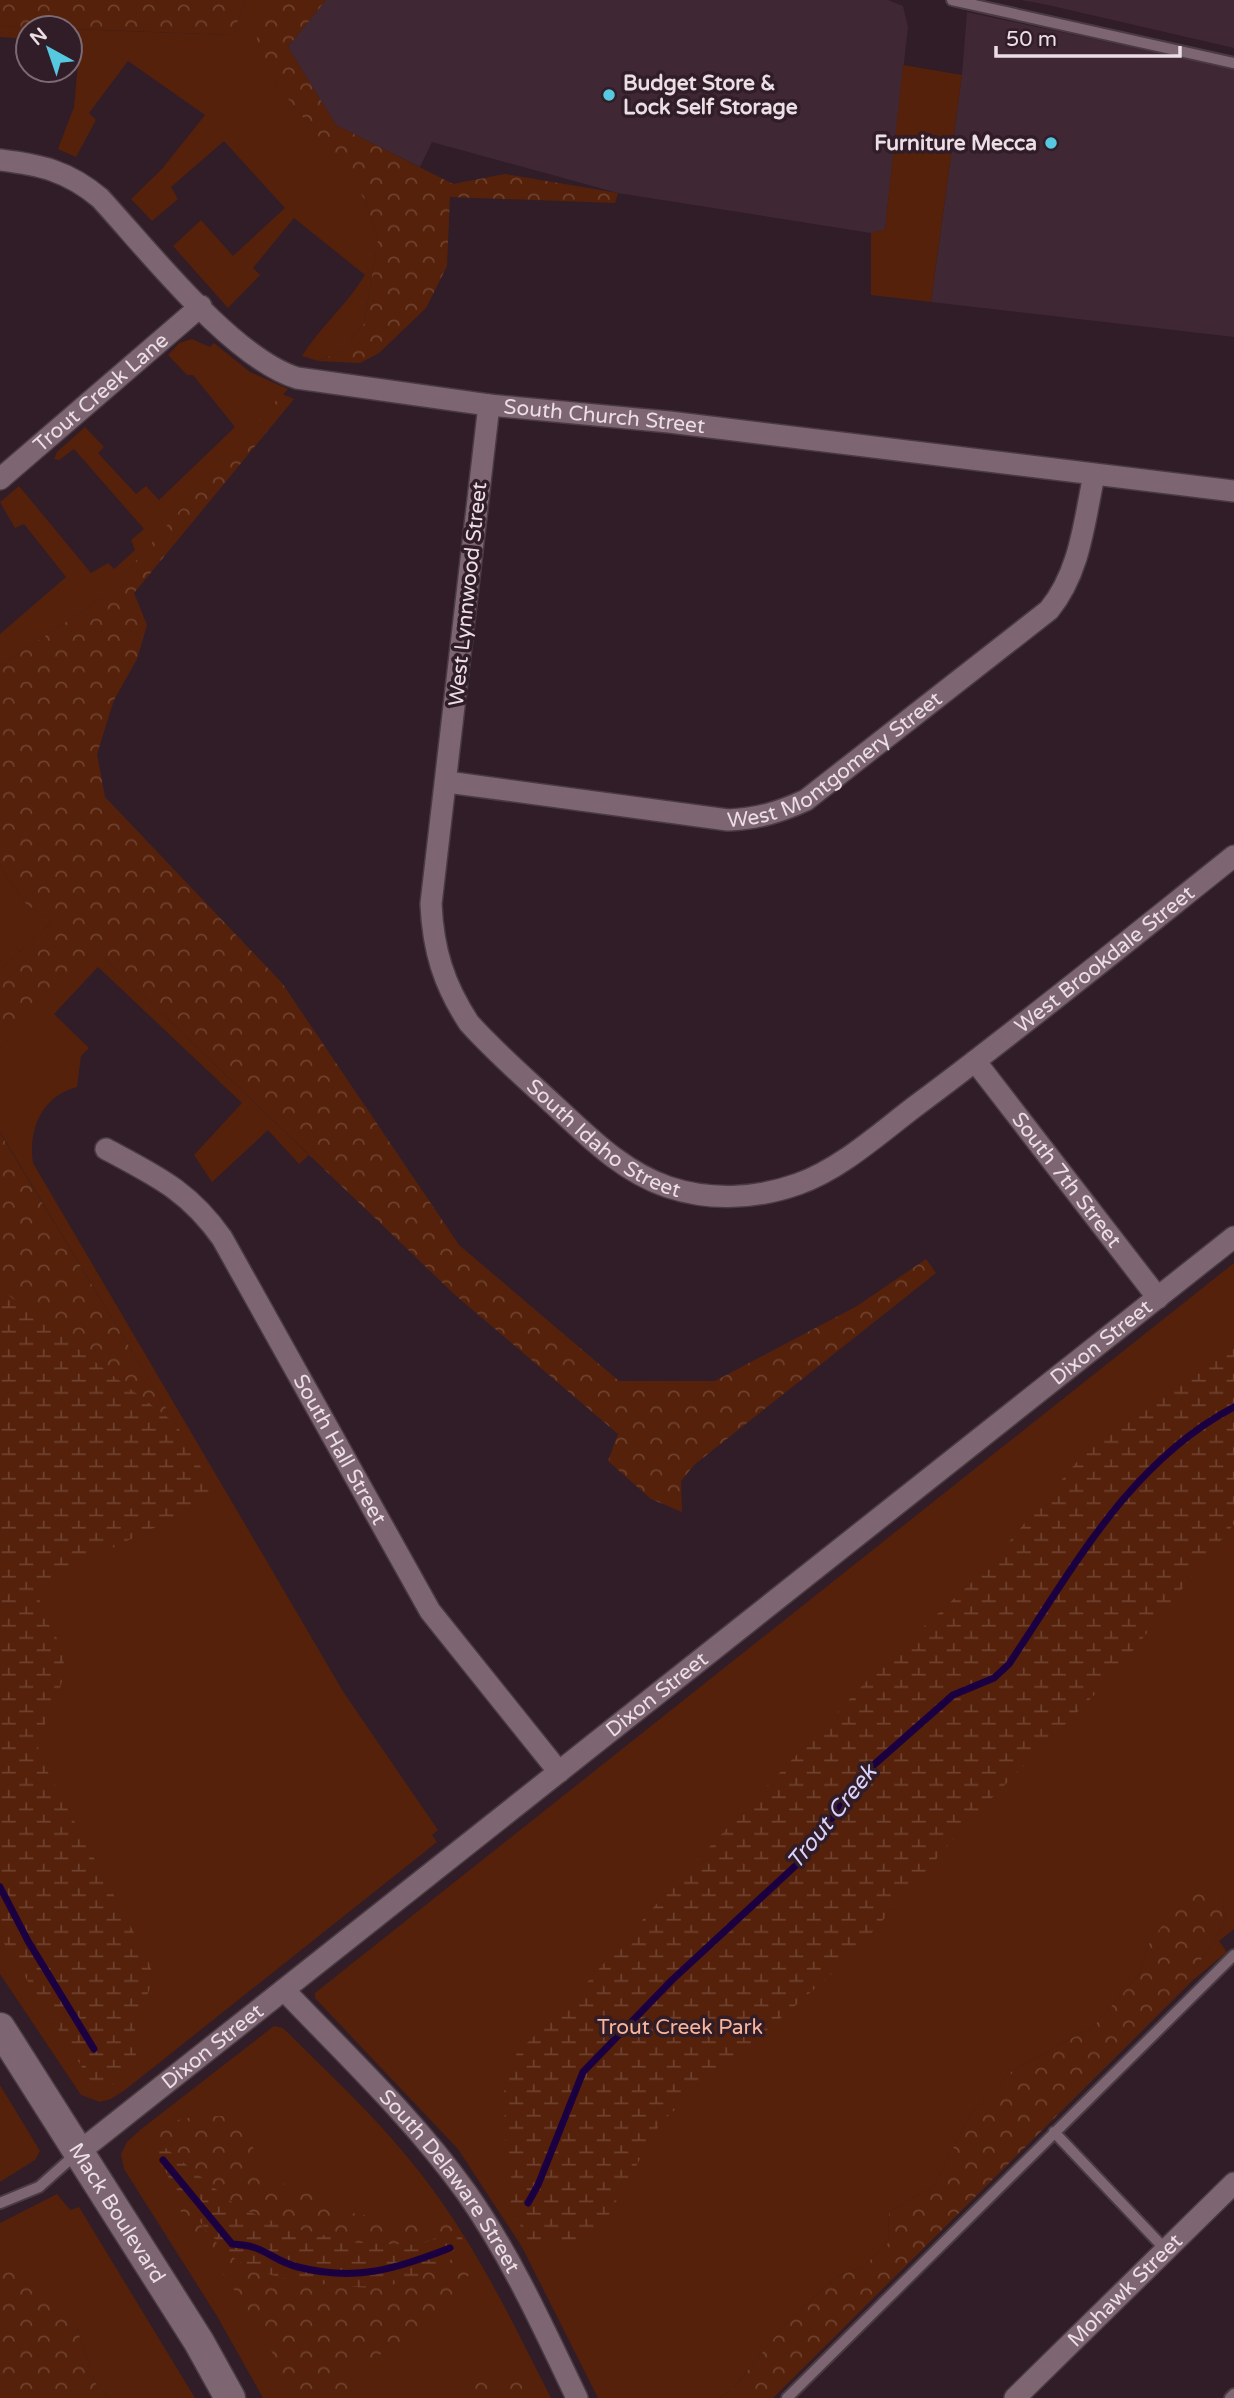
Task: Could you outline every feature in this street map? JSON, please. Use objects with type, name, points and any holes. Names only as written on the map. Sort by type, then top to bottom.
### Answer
[{"type":"main road","name":"Mack Boulevard","points":[[0,2028],[199,2342],[230,2398]]},
{"type":"street","name":"South Church Street","points":[[0,160],[54,170],[77,178],[100,198],[242,348],[281,373],[323,384],[489,405],[669,422],[1234,491]]},
{"type":"street","name":"Trout Creek Lane","points":[[0,479],[201,306]]},
{"type":"street","name":"West Lynnwood Street","points":[[447,782],[489,405]]},
{"type":"street","name":"West Montgomery Street","points":[[447,782],[728,820],[752,819],[780,812],[806,800],[1049,610],[1065,590],[1074,570],[1094,475]]},
{"type":"street","name":"South Idaho Street","points":[[447,782],[431,904],[432,936],[440,967],[452,996],[469,1023],[491,1046],[609,1155],[637,1174],[668,1187],[701,1195],[734,1197],[768,1193],[800,1184],[830,1168],[975,1062]]},
{"type":"street","name":"West Brookdale Street","points":[[975,1062],[1234,856]]},
{"type":"street","name":"South 7th Street","points":[[975,1062],[1158,1298]]},
{"type":"street","name":"South Hall Street","points":[[106,1149],[174,1186],[203,1212],[222,1238],[430,1611],[559,1772]]},
{"type":"street","name":"Dixon Street","points":[[79,2152],[1234,1237]]},
{"type":"street","name":"South Delaware Street","points":[[284,1990],[389,2098],[466,2191],[514,2268],[577,2398]]},
{"type":"street","name":"Mohawk Street","points":[[1014,2398],[1234,2184]]},
{"type":"lane","points":[[953,0],[1234,63]]},
{"type":"lane","points":[[787,2398],[1234,1955]]},
{"type":"lane","points":[[1054,2132],[1165,2249]]},
{"type":"lane","points":[[0,2203],[39,2187],[79,2152]]},
{"type":"shaded area","name":"Budget Store & Lock Self Storage","points":[[326,0],[888,0],[903,6],[908,27],[885,230],[871,233],[618,193],[432,142],[420,167],[336,125],[288,47]]},
{"type":"shaded area","points":[[1021,0],[1234,0],[1234,48],[1048,5]]},
{"type":"shaded area","points":[[967,12],[1234,69],[1234,337],[931,302],[962,75]]},
{"type":"green space","points":[[0,0],[245,0],[233,35],[84,29],[84,14],[14,14],[14,27],[0,26]]},
{"type":"green space","points":[[245,0],[269,0],[257,41],[276,84],[342,164],[365,200],[378,240],[364,324],[342,351],[318,361],[302,356],[365,275],[294,218],[253,268],[260,275],[228,308],[173,246],[201,220],[233,256],[285,208],[224,141],[171,187],[178,199],[152,221],[131,199],[162,169],[205,115],[128,61],[89,113],[96,120],[76,157],[58,149],[74,107],[76,84],[84,84],[84,30],[233,35]]},
{"type":"green space","points":[[269,0],[326,0],[288,47],[336,125],[453,184],[505,174],[618,193],[615,203],[450,197],[447,266],[426,308],[379,353],[360,363],[318,361],[342,351],[364,324],[378,240],[365,200],[341,164],[276,84],[256,41]]},
{"type":"green space","points":[[0,26],[14,27],[14,38],[0,37]]},
{"type":"green space","points":[[903,65],[962,75],[931,302],[871,295],[871,233],[885,229]]},
{"type":"green space","points":[[192,339],[210,347],[214,343],[250,372],[288,389],[105,596],[0,666],[0,634],[66,577],[24,524],[15,528],[0,502],[19,486],[91,573],[108,563],[114,569],[135,550],[131,540],[144,529],[74,449],[59,460],[54,459],[57,452],[85,427],[104,447],[98,453],[136,494],[146,486],[159,500],[235,427],[193,375],[187,375],[168,355],[179,343]]},
{"type":"green space","points":[[282,394],[294,399],[134,593],[147,625],[137,659],[114,700],[97,754],[105,797],[282,983],[459,1245],[619,1381],[715,1381],[857,1306],[926,1259],[936,1273],[694,1465],[681,1481],[682,1512],[651,1499],[608,1461],[618,1434],[454,1294],[97,951],[0,1047],[0,970],[52,922],[26,904],[0,866],[0,666],[105,596]]},
{"type":"green space","points":[[0,866],[26,904],[52,922],[0,970]]},
{"type":"green space","points":[[96,950],[309,1155],[299,1164],[268,1130],[212,1182],[194,1155],[242,1103],[98,967],[54,1014],[89,1048],[81,1056],[77,1087],[65,1091],[46,1106],[35,1126],[33,1163],[344,1693],[438,1830],[432,1835],[437,1842],[125,2090],[100,2102],[81,2095],[0,1974],[0,1281],[174,1421],[0,1132],[0,1047]]},
{"type":"green space","points":[[0,1133],[176,1424],[0,1289]]},
{"type":"green space","name":"Trout Creek Park","points":[[1234,1263],[1234,1929],[1219,1941],[1227,1952],[1193,1980],[1193,1972],[1226,1921],[1222,1899],[1149,1944],[1138,1976],[1094,2026],[1012,2071],[970,2115],[934,2186],[889,2212],[888,2243],[864,2266],[836,2277],[789,2320],[735,2386],[720,2398],[598,2398],[522,2247],[458,2149],[315,1998],[315,1993]]},
{"type":"green space","points":[[0,1289],[176,1424],[218,1497],[50,1578],[40,1600],[44,1617],[60,1645],[64,1670],[58,1694],[43,1729],[38,1754],[146,1955],[154,1977],[135,2028],[136,2062],[111,2087],[95,2088],[0,1937]]},
{"type":"green space","points":[[1234,1342],[1234,1524],[1111,1678],[971,1819],[849,1959],[661,2122],[604,2223],[572,2242],[529,2242],[509,2205],[514,2195],[505,2137],[504,2082],[517,2053],[575,1996],[677,1881],[879,1668],[984,1571],[1087,1450],[1207,1357]]},
{"type":"green space","points":[[1205,1888],[1222,1899],[1226,1921],[1193,1972],[1193,1980],[773,2398],[720,2398],[735,2386],[789,2320],[836,2277],[864,2266],[888,2243],[889,2212],[934,2186],[970,2115],[1012,2071],[1094,2026],[1138,1976],[1149,1944],[1179,1902]]},
{"type":"green space","points":[[274,2026],[283,2028],[364,2108],[431,2187],[487,2274],[551,2398],[263,2398],[217,2316],[124,2169],[121,2154],[127,2142],[140,2130]]},
{"type":"green space","points":[[0,2085],[40,2151],[35,2160],[0,2182]]},
{"type":"green space","points":[[199,2116],[232,2116],[256,2152],[248,2173],[298,2188],[346,2212],[400,2221],[430,2215],[457,2229],[419,2245],[357,2243],[288,2227],[239,2208],[157,2141],[162,2123]]},
{"type":"green space","points":[[157,2141],[239,2208],[288,2227],[357,2243],[419,2245],[457,2229],[469,2250],[414,2277],[380,2287],[314,2283],[274,2276],[241,2260],[210,2234],[170,2181]]},
{"type":"green space","points":[[160,2162],[185,2203],[216,2242],[240,2262],[270,2275],[308,2284],[348,2288],[380,2287],[414,2277],[469,2250],[472,2270],[447,2309],[399,2345],[349,2370],[362,2398],[288,2398],[272,2352],[240,2298],[185,2221]]},
{"type":"green space","points":[[57,2194],[70,2210],[79,2207],[195,2398],[109,2398],[96,2384],[75,2323],[0,2266],[0,2223]]},
{"type":"green space","points":[[0,2266],[29,2275],[75,2323],[96,2384],[109,2398],[0,2398]]},
{"type":"green space","points":[[485,2376],[518,2382],[539,2398],[443,2398]]},
{"type":"waterway","name":"Trout Creek","points":[[528,2203],[538,2185],[583,2072],[672,1980],[806,1856],[860,1777],[953,1695],[994,1678],[1009,1664],[1080,1556],[1133,1488],[1163,1457],[1197,1430],[1234,1407]]},
{"type":"waterway","name":"Trout Creek","points":[[0,1887],[28,1941],[94,2049]]},
{"type":"waterway","name":"Trout Creek","points":[[163,2160],[232,2244],[253,2247],[298,2267],[339,2273],[376,2271],[450,2248]]},
{"type":"place","name":"Budget Store & Lock Self Storage","points":[[609,95]]},
{"type":"place","name":"Furniture Mecca","points":[[1051,143]]}]
